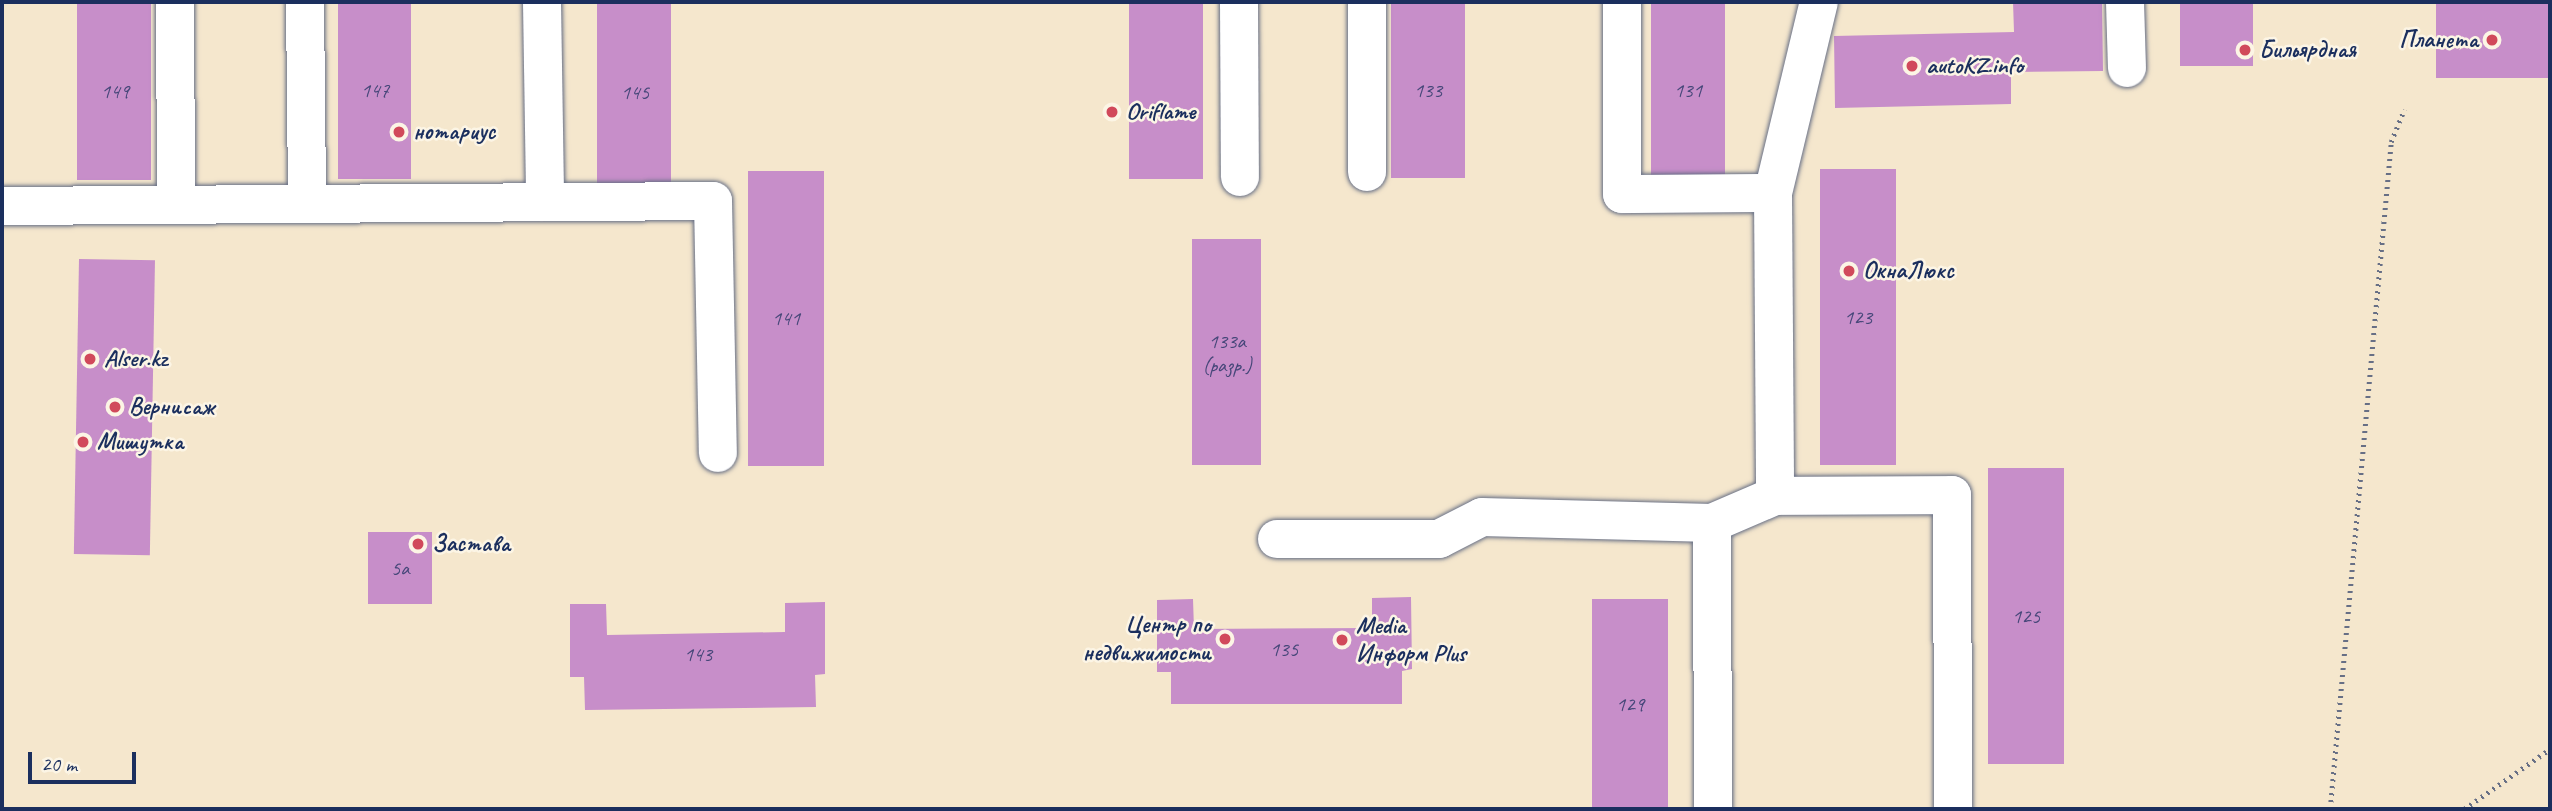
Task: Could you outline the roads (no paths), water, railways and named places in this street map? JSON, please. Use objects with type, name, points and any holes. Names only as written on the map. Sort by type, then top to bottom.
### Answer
[{"type":"lane","points":[[175,2],[176,205]]},
{"type":"lane","points":[[305,2],[307,202]]},
{"type":"lane","points":[[542,2],[545,202]]},
{"type":"lane","points":[[1239,2],[1240,177]]},
{"type":"lane","points":[[1367,2],[1367,172]]},
{"type":"lane","points":[[1622,2],[1622,194],[1773,193]]},
{"type":"lane","points":[[1775,496],[1773,193],[1819,2]]},
{"type":"lane","points":[[2125,2],[2127,68]]},
{"type":"lane","points":[[2,206],[713,201],[718,453]]},
{"type":"lane","points":[[1277,539],[1439,539],[1482,517],[1712,523],[1775,496],[1952,495],[1953,809]]},
{"type":"lane","points":[[1712,523],[1713,809]]},
{"type":"place","name":"Планета","points":[[2492,40]]},
{"type":"place","name":"Бильярдная","points":[[2245,50]]},
{"type":"place","name":"autoKZ.info","points":[[1912,66]]},
{"type":"place","name":"Oriflame","points":[[1112,112]]},
{"type":"place","name":"нотариус","points":[[399,132]]},
{"type":"place","name":"ОкнаЛюкс","points":[[1849,271]]},
{"type":"place","name":"Alser.kz","points":[[90,359]]},
{"type":"place","name":"Вернисаж","points":[[115,407]]},
{"type":"place","name":"Мишутка","points":[[83,442]]},
{"type":"place","name":"Застава","points":[[418,544]]},
{"type":"place","name":"Центр по недвижимости","points":[[1225,639]]},
{"type":"place","name":"Media Информ Plus","points":[[1342,640]]}]
